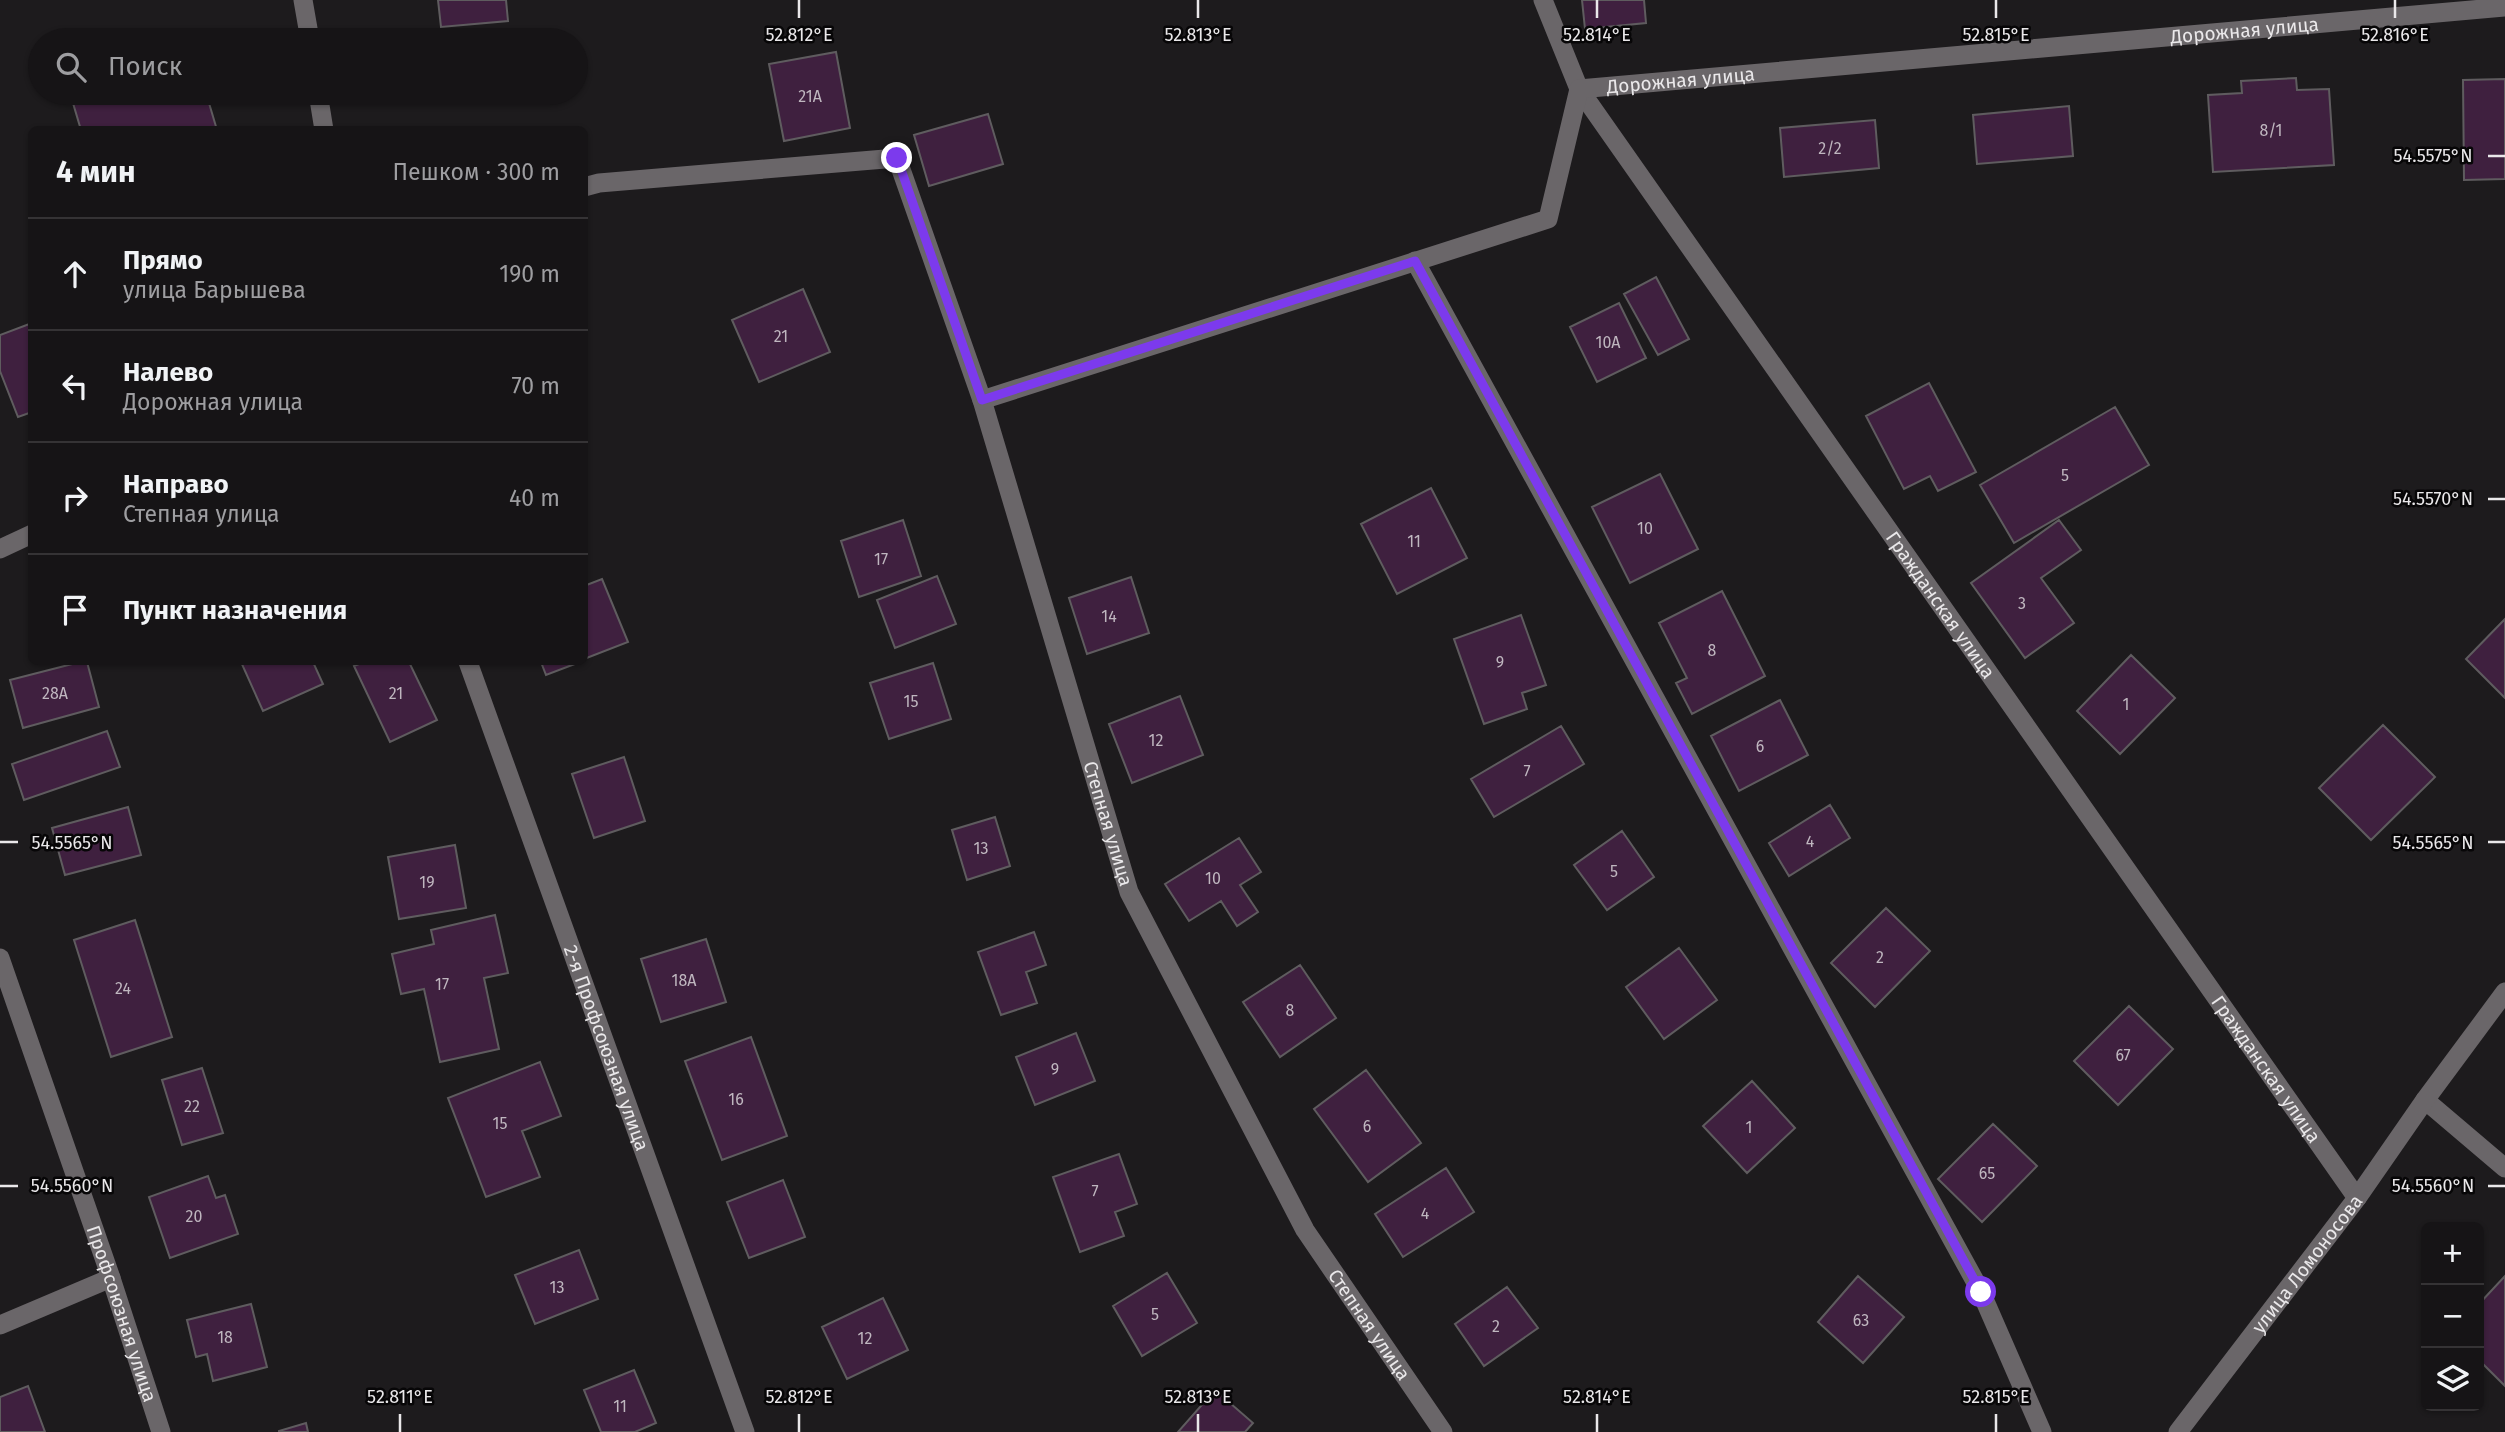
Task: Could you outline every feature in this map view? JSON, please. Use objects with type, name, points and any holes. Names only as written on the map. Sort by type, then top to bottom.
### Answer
[{"type":"street","points":[[303,0],[308,28]]},
{"type":"street","name":"Гражданская улица","points":[[1544,0],[1579,89],[2357,1198]]},
{"type":"street","name":"Дорожная улица","points":[[982,400],[1548,219],[1579,89],[2505,7]]},
{"type":"street","points":[[320,105],[323,126]]},
{"type":"street","name":"Степная улица","points":[[588,186],[897,158],[982,400],[1129,892],[1305,1230],[1443,1432]]},
{"type":"street","points":[[1415,261],[1981,1292],[2042,1432]]},
{"type":"street","points":[[0,549],[28,536]]},
{"type":"street","name":"2-я Профсоюзная улица","points":[[469,665],[745,1432]]},
{"type":"street","name":"Профсоюзная улица","points":[[0,958],[111,1278],[161,1432]]},
{"type":"street","name":"улица Ломоносова","points":[[2178,1432],[2357,1198],[2424,1100],[2505,992]]},
{"type":"street","points":[[2424,1100],[2505,1168]]},
{"type":"street","points":[[0,1325],[111,1278]]},
{"type":"building","points":[[438,0],[506,0],[508,21],[441,27]]},
{"type":"building","points":[[1582,0],[1644,0],[1646,23],[1585,29]]},
{"type":"building","points":[[836,52],[850,128],[784,141],[769,64]]},
{"type":"building","points":[[2296,78],[2297,90],[2329,89],[2334,165],[2213,172],[2208,95],[2242,93],[2241,81]]},
{"type":"building","points":[[2505,79],[2505,179],[2464,180],[2463,80]]},
{"type":"building","points":[[74,105],[210,105],[216,126],[80,126]]},
{"type":"building","points":[[2069,106],[2073,156],[1977,164],[1973,115]]},
{"type":"building","points":[[988,114],[1003,164],[929,186],[914,135]]},
{"type":"building","points":[[1875,120],[1879,168],[1784,177],[1780,128]]},
{"type":"building","points":[[1656,277],[1689,339],[1658,355],[1624,294]]},
{"type":"building","points":[[803,289],[830,352],[759,382],[732,320]]},
{"type":"building","points":[[1619,303],[1646,358],[1597,382],[1570,327]]},
{"type":"building","points":[[28,324],[28,413],[18,417],[0,371],[0,335]]},
{"type":"building","points":[[1929,383],[1976,472],[1938,491],[1930,476],[1904,489],[1866,416]]},
{"type":"building","points":[[2115,407],[2149,465],[2014,543],[1980,485]]},
{"type":"building","points":[[1660,474],[1698,549],[1630,583],[1592,507]]},
{"type":"building","points":[[1431,488],[1467,558],[1397,594],[1361,524]]},
{"type":"building","points":[[903,520],[921,576],[859,597],[841,541]]},
{"type":"building","points":[[2059,520],[2081,550],[2041,578],[2074,623],[2025,658],[1971,583]]},
{"type":"building","points":[[937,576],[956,624],[895,648],[877,600]]},
{"type":"building","points":[[1131,577],[1149,633],[1087,654],[1069,598]]},
{"type":"building","points":[[602,579],[628,642],[588,657],[588,584]]},
{"type":"building","points":[[1722,591],[1765,676],[1692,714],[1676,683],[1687,678],[1659,623]]},
{"type":"building","points":[[1521,615],[1546,685],[1522,693],[1527,709],[1484,724],[1454,639]]},
{"type":"building","points":[[2505,619],[2505,698],[2466,659]]},
{"type":"building","points":[[2131,655],[2175,698],[2120,754],[2077,711]]},
{"type":"building","points":[[933,663],[951,719],[889,739],[870,683]]},
{"type":"building","points":[[68,665],[88,665],[99,707],[23,728],[10,680]]},
{"type":"building","points":[[242,665],[314,665],[323,684],[263,711]]},
{"type":"building","points":[[410,665],[437,720],[390,742],[354,666]]},
{"type":"building","points":[[542,665],[572,665],[546,675]]},
{"type":"building","points":[[1180,696],[1203,755],[1132,783],[1109,724]]},
{"type":"building","points":[[1780,700],[1808,755],[1739,791],[1711,736]]},
{"type":"building","points":[[2383,725],[2435,777],[2371,840],[2319,788]]},
{"type":"building","points":[[1561,726],[1584,764],[1494,817],[1471,779]]},
{"type":"building","points":[[107,731],[120,767],[24,800],[12,764]]},
{"type":"building","points":[[624,757],[645,821],[594,838],[572,774]]},
{"type":"building","points":[[1830,805],[1850,838],[1789,876],[1769,843]]},
{"type":"building","points":[[128,807],[141,855],[65,875],[52,828]]},
{"type":"building","points":[[995,817],[1010,866],[967,880],[952,830]]},
{"type":"building","points":[[1622,831],[1654,877],[1607,910],[1574,865]]},
{"type":"building","points":[[1239,838],[1261,872],[1240,885],[1258,912],[1237,926],[1221,901],[1189,921],[1165,884]]},
{"type":"building","points":[[455,845],[466,908],[399,919],[388,857]]},
{"type":"building","points":[[1886,908],[1930,951],[1875,1007],[1831,963]]},
{"type":"building","points":[[495,915],[508,973],[484,978],[499,1049],[440,1062],[424,989],[401,994],[392,954],[434,944],[431,930]]},
{"type":"building","points":[[135,920],[172,1037],[111,1057],[74,940]]},
{"type":"building","points":[[1034,932],[1046,965],[1026,972],[1037,1003],[1001,1015],[978,952]]},
{"type":"building","points":[[706,939],[726,1002],[661,1022],[641,959]]},
{"type":"building","points":[[1679,948],[1717,1000],[1664,1039],[1626,987]]},
{"type":"building","points":[[1300,965],[1336,1018],[1280,1057],[1243,1002]]},
{"type":"building","points":[[2129,1006],[2173,1049],[2118,1105],[2074,1061]]},
{"type":"building","points":[[1076,1033],[1095,1081],[1035,1105],[1016,1057]]},
{"type":"building","points":[[751,1037],[787,1136],[722,1160],[685,1061]]},
{"type":"building","points":[[540,1062],[561,1116],[522,1131],[540,1177],[486,1197],[448,1098]]},
{"type":"building","points":[[202,1068],[223,1133],[182,1145],[162,1080]]},
{"type":"building","points":[[1366,1070],[1421,1143],[1368,1182],[1314,1109]]},
{"type":"building","points":[[1752,1081],[1795,1128],[1747,1173],[1703,1126]]},
{"type":"building","points":[[1993,1124],[2037,1166],[1982,1222],[1938,1179]]},
{"type":"building","points":[[1119,1154],[1137,1204],[1115,1212],[1124,1236],[1080,1252],[1053,1177]]},
{"type":"building","points":[[1446,1168],[1474,1212],[1403,1257],[1375,1214]]},
{"type":"building","points":[[208,1176],[216,1198],[225,1195],[238,1234],[170,1258],[149,1197]]},
{"type":"building","points":[[783,1180],[805,1237],[749,1258],[727,1202]]},
{"type":"building","points":[[579,1250],[598,1299],[535,1324],[515,1275]]},
{"type":"building","points":[[1167,1273],[1197,1323],[1142,1356],[1113,1306]]},
{"type":"building","points":[[1858,1276],[1904,1317],[1863,1363],[1818,1322]]},
{"type":"building","points":[[2505,1276],[2505,1386],[2484,1365],[2484,1299]]},
{"type":"building","points":[[1507,1287],[1538,1328],[1484,1366],[1455,1324]]},
{"type":"building","points":[[883,1298],[908,1350],[847,1379],[822,1327]]},
{"type":"building","points":[[251,1304],[267,1367],[213,1381],[207,1354],[196,1357],[187,1320]]},
{"type":"building","points":[[634,1370],[656,1423],[635,1432],[601,1432],[584,1390]]},
{"type":"building","points":[[28,1386],[45,1432],[0,1432],[0,1397]]},
{"type":"building","points":[[1215,1390],[1253,1423],[1245,1432],[1178,1432]]},
{"type":"building","points":[[306,1423],[308,1432],[279,1432],[279,1431]]},
{"type":"route","points":[[897,158],[982,400],[1415,261],[1981,1292]]}]
